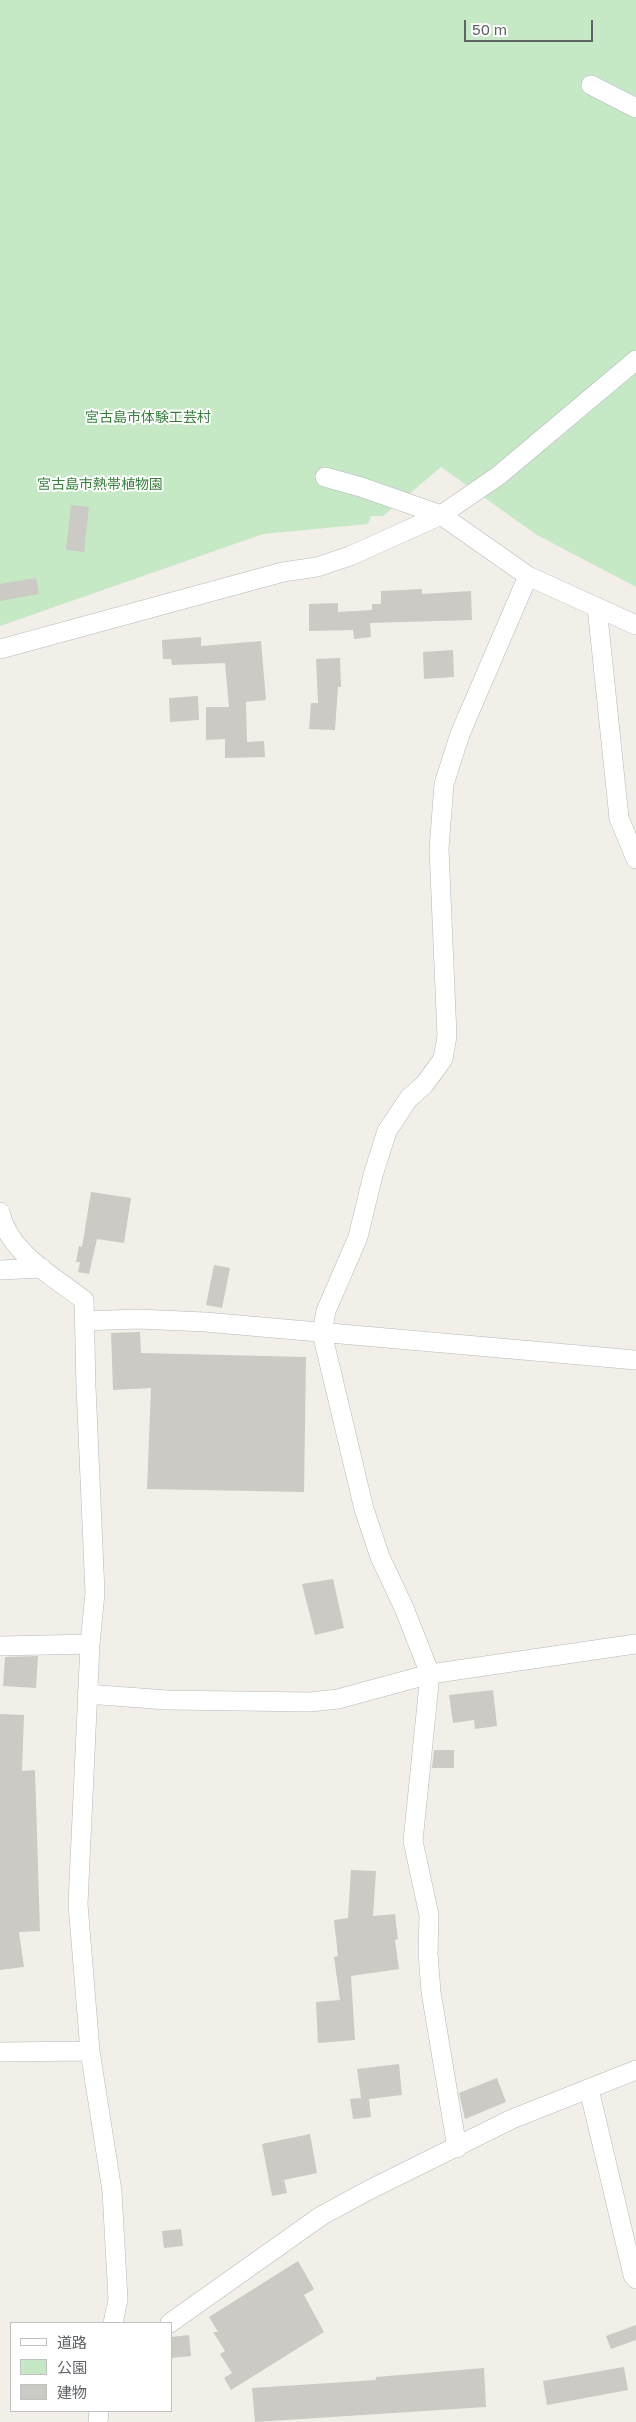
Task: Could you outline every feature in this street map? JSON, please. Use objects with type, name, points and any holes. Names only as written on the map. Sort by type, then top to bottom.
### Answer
[{"type":"street","points":[[591,85],[636,108]]},
{"type":"street","points":[[0,649],[283,572],[317,567],[350,556],[441,515],[498,476],[636,360]]},
{"type":"street","points":[[325,477],[361,487],[441,515],[528,576],[636,625]]},
{"type":"street","points":[[456,2148],[431,1992],[428,1953],[429,1915],[413,1841],[430,1674],[404,1608],[380,1557],[364,1509],[322,1333],[326,1311],[358,1237],[373,1175],[388,1131],[409,1098],[424,1085],[443,1059],[447,1036],[440,849],[444,784],[460,734],[528,576]]},
{"type":"street","points":[[597,607],[619,818],[636,859]]},
{"type":"street","points":[[0,1212],[2,1225],[12,1241],[42,1268],[84,1300],[95,1593],[87,1694],[78,1904],[90,2051],[112,2191],[118,2300],[112,2322]]},
{"type":"street","points":[[0,1270],[42,1268]]},
{"type":"street","points":[[84,1321],[138,1319],[205,1322],[636,1360]]},
{"type":"street","points":[[0,1646],[90,1644]]},
{"type":"street","points":[[87,1694],[167,1700],[310,1702],[338,1699],[430,1674],[636,1644]]},
{"type":"street","points":[[0,2052],[90,2051]]},
{"type":"street","points":[[171,2322],[321,2216],[367,2191],[512,2119],[636,2070]]},
{"type":"street","points":[[589,2089],[633,2275],[636,2279]]},
{"type":"green space","points":[[0,0],[636,0],[636,587],[537,535],[441,467],[383,516],[371,516],[368,524],[263,534],[0,626]]},
{"type":"building","points":[[71,505],[89,507],[84,552],[66,550]]},
{"type":"building","points":[[36,578],[39,594],[0,601],[0,584]]},
{"type":"building","points":[[422,589],[422,594],[471,591],[472,620],[370,623],[371,637],[354,639],[353,630],[309,631],[309,604],[338,603],[338,612],[372,610],[372,604],[381,604],[381,591]]},
{"type":"building","points":[[201,637],[201,646],[261,641],[266,700],[246,702],[247,742],[264,741],[265,757],[225,758],[225,739],[206,740],[206,707],[229,707],[225,663],[172,665],[171,659],[163,659],[162,640]]},
{"type":"building","points":[[453,650],[454,677],[424,679],[423,652]]},
{"type":"building","points":[[340,658],[341,687],[338,687],[335,730],[309,729],[311,703],[318,703],[316,659]]},
{"type":"building","points":[[198,696],[199,720],[170,722],[169,698]]},
{"type":"building","points":[[91,1192],[131,1198],[124,1243],[97,1239],[89,1274],[78,1272],[80,1262],[76,1262],[79,1246],[82,1247]]},
{"type":"building","points":[[214,1265],[230,1268],[222,1308],[206,1305]]},
{"type":"building","points":[[140,1332],[141,1353],[306,1357],[304,1492],[147,1489],[151,1388],[113,1390],[111,1333]]},
{"type":"building","points":[[333,1579],[344,1628],[315,1635],[302,1584]]},
{"type":"building","points":[[38,1656],[36,1688],[3,1686],[5,1657]]},
{"type":"building","points":[[493,1690],[497,1726],[475,1729],[474,1720],[453,1723],[449,1695]]},
{"type":"building","points":[[0,1714],[24,1715],[22,1771],[35,1770],[40,1931],[19,1932],[24,1967],[0,1970]]},
{"type":"building","points":[[434,1750],[454,1750],[454,1768],[432,1768]]},
{"type":"building","points":[[351,1870],[376,1871],[373,1916],[395,1914],[398,1939],[395,1940],[399,1969],[351,1976],[355,2040],[318,2043],[316,2002],[340,2000],[334,1957],[338,1956],[334,1920],[348,1918]]},
{"type":"building","points":[[399,2064],[402,2095],[369,2099],[371,2117],[353,2119],[350,2099],[361,2098],[357,2069]]},
{"type":"building","points":[[497,2078],[506,2102],[465,2119],[459,2093]]},
{"type":"building","points":[[310,2134],[317,2173],[284,2180],[287,2193],[272,2196],[262,2144]]},
{"type":"building","points":[[181,2229],[183,2246],[164,2248],[162,2231]]},
{"type":"building","points":[[298,2261],[314,2289],[304,2295],[324,2332],[231,2390],[224,2378],[232,2373],[220,2354],[225,2351],[213,2332],[218,2332],[209,2317]]},
{"type":"building","points":[[636,2325],[636,2340],[611,2349],[606,2336]]},
{"type":"building","points":[[189,2335],[191,2356],[172,2358],[172,2337]]},
{"type":"building","points":[[624,2367],[628,2390],[547,2405],[543,2381]]},
{"type":"building","points":[[484,2368],[486,2407],[255,2422],[252,2388],[376,2380],[376,2377]]},
{"type":"park label","name":"宮古島市体験工芸村","points":[[148,418]]},
{"type":"park label","name":"宮古島市熱帯植物園","points":[[100,485]]}]
